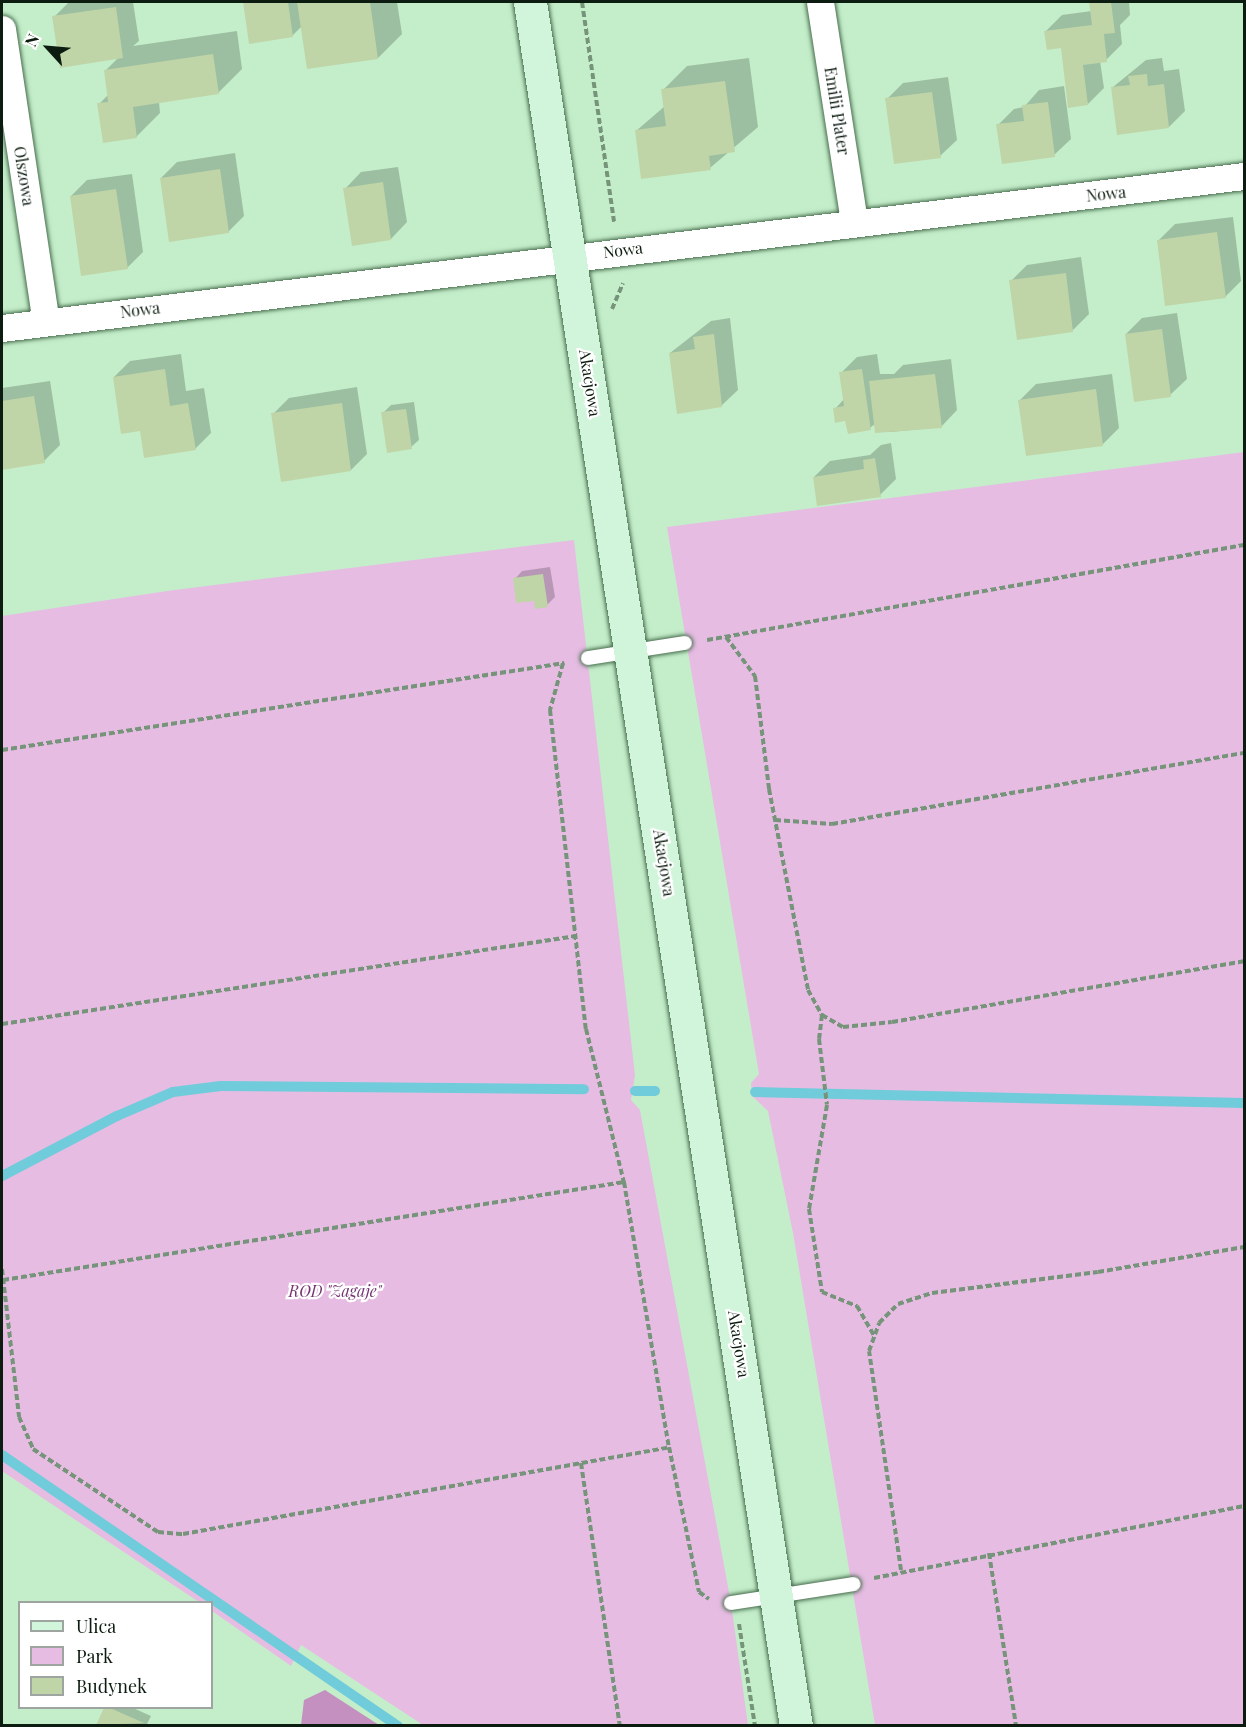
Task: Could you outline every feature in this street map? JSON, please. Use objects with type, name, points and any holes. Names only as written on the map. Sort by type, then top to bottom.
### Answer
[{"type":"street","name":"Akacjowa","points":[[530,2],[796,1725]]},
{"type":"street","name":"Emilii Plater","points":[[820,2],[854,221]]},
{"type":"street","name":"Olszowa","points":[[2,29],[46,322]]},
{"type":"street","name":"Nowa","points":[[2,328],[854,221],[1245,176]]},
{"type":"lane","points":[[588,658],[685,643]]},
{"type":"lane","points":[[733,1603],[854,1584]]},
{"type":"path","points":[[582,2],[616,234]]},
{"type":"path","points":[[685,643],[1245,544]]},
{"type":"path","points":[[726,637],[755,676],[775,820],[808,990],[822,1016],[843,1027],[892,1022],[1245,961]]},
{"type":"path","points":[[2,750],[588,658]]},
{"type":"path","points":[[563,663],[550,710],[586,1029],[606,1102],[624,1182],[669,1447],[699,1592],[713,1601],[733,1603],[755,1725]]},
{"type":"path","points":[[775,820],[832,824],[1245,753]]},
{"type":"path","points":[[2,1024],[576,936]]},
{"type":"path","points":[[822,1016],[819,1039],[827,1105],[809,1209],[822,1292],[857,1306],[875,1335]]},
{"type":"path","points":[[3,1280],[624,1182]]},
{"type":"path","points":[[901,1570],[869,1351],[879,1323],[897,1304],[932,1293],[1098,1272],[1245,1247]]},
{"type":"path","points":[[2,1269],[19,1417],[33,1449],[158,1532],[183,1534],[669,1447]]},
{"type":"path","points":[[581,1463],[620,1725]]},
{"type":"path","points":[[854,1584],[901,1570],[1245,1506]]},
{"type":"path","points":[[988,1553],[1016,1725]]},
{"type":"green space","points":[[1244,452],[1244,1725],[875,1725],[793,1233],[768,1111],[752,1096],[751,1083],[759,1074],[667,527]]},
{"type":"green space","name":"ROD \"Zagaje\"","points":[[574,540],[635,1075],[631,1100],[640,1110],[731,1603],[748,1725],[423,1725],[301,1645],[291,1666],[213,1612],[213,1601],[197,1601],[2,1471],[2,616],[167,591]]},
{"type":"shaded area","points":[[325,1690],[379,1725],[301,1725],[304,1700]]},
{"type":"building","points":[[243,2],[288,2],[293,37],[249,44]]},
{"type":"building","points":[[297,2],[370,2],[378,59],[307,69]]},
{"type":"building","points":[[1089,2],[1111,2],[1115,33],[1104,34],[1107,62],[1083,65],[1088,105],[1068,108],[1061,48],[1047,50],[1044,31],[1092,25]]},
{"type":"building","points":[[116,7],[123,58],[60,68],[52,16]]},
{"type":"building","points":[[213,54],[219,94],[133,107],[137,138],[103,143],[97,103],[108,102],[104,70]]},
{"type":"building","points":[[1147,74],[1148,86],[1164,84],[1169,128],[1117,135],[1111,87],[1130,85],[1128,76]]},
{"type":"building","points":[[725,81],[735,152],[709,156],[711,170],[641,179],[635,130],[666,126],[661,89]]},
{"type":"building","points":[[932,92],[941,158],[894,164],[885,98]]},
{"type":"building","points":[[1048,102],[1055,157],[1002,164],[996,124],[1024,121],[1022,105]]},
{"type":"building","points":[[220,169],[229,233],[169,242],[160,178]]},
{"type":"building","points":[[383,182],[391,240],[352,246],[343,188]]},
{"type":"building","points":[[116,189],[128,269],[81,276],[70,196]]},
{"type":"building","points":[[1217,232],[1226,298],[1165,306],[1157,240]]},
{"type":"building","points":[[1066,273],[1073,332],[1017,340],[1009,280]]},
{"type":"building","points":[[1162,329],[1171,397],[1134,402],[1125,334]]},
{"type":"building","points":[[714,334],[722,407],[677,414],[669,353],[695,349],[693,337]]},
{"type":"building","points":[[165,369],[170,406],[188,403],[196,450],[144,458],[140,431],[121,434],[113,377]]},
{"type":"building","points":[[862,369],[871,430],[848,434],[845,421],[835,423],[833,408],[844,406],[839,372]]},
{"type":"building","points":[[935,374],[942,428],[875,433],[869,381]]},
{"type":"building","points":[[1096,389],[1103,446],[1026,456],[1018,400]]},
{"type":"building","points":[[34,396],[45,463],[2,470],[2,401]]},
{"type":"building","points":[[342,403],[351,471],[281,482],[271,413]]},
{"type":"building","points":[[406,409],[412,449],[387,453],[381,412]]},
{"type":"building","points":[[875,458],[881,497],[817,506],[813,477],[864,469],[863,460]]},
{"type":"building","points":[[543,574],[548,607],[535,609],[534,601],[516,603],[513,578]]},
{"type":"building","points":[[104,1709],[112,1709],[144,1723],[96,1725]]},
{"type":"waterway","points":[[2,1176],[117,1116],[173,1092],[221,1086],[584,1089]]},
{"type":"waterway","points":[[635,1091],[655,1091]]},
{"type":"waterway","points":[[755,1092],[1244,1103]]},
{"type":"waterway","points":[[2,1455],[398,1726]]}]
